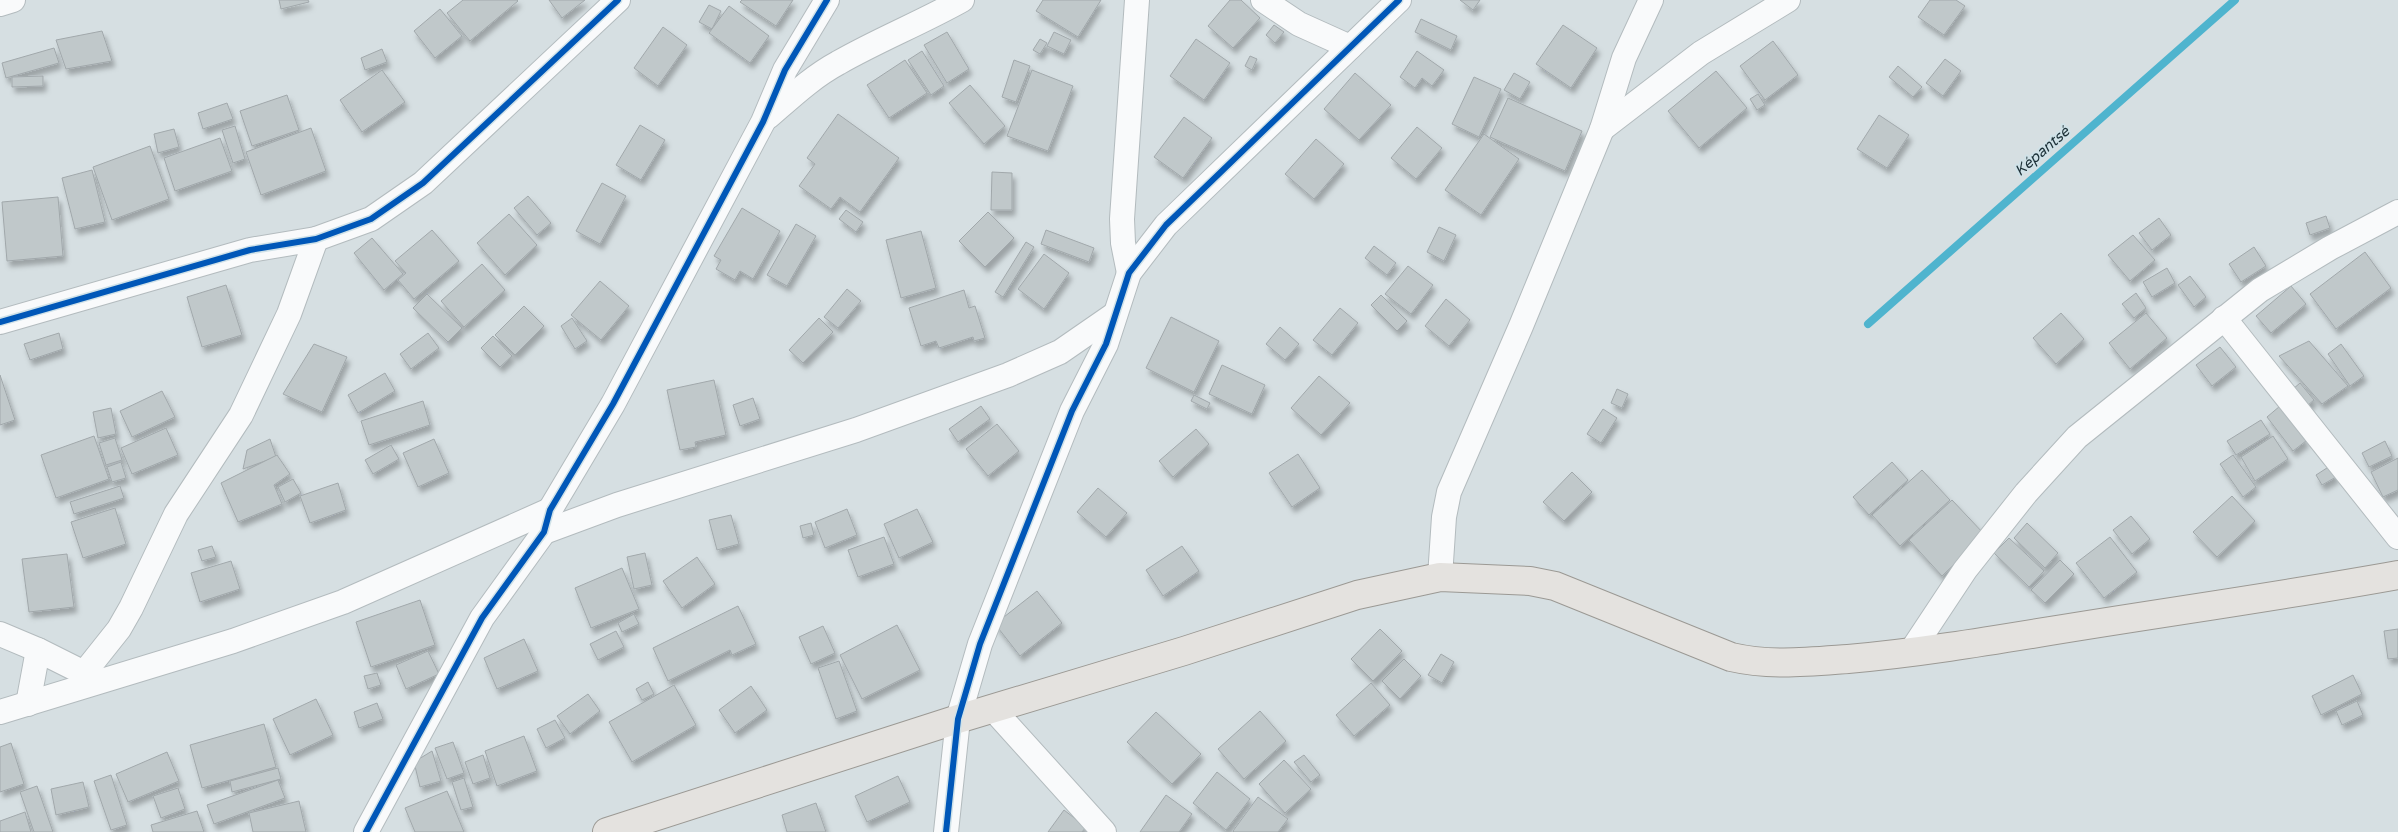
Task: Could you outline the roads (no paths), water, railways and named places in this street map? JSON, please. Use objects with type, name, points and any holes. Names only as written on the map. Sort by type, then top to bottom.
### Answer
[{"type":"main road","points":[[607,832],[958,718],[1184,651],[1357,595],[1440,577],[1530,581],[1555,586],[1731,657],[1756,663],[1787,664],[1910,653],[2180,610],[2279,597],[2398,575]]},
{"type":"street","points":[[0,4],[13,0]]},
{"type":"street","points":[[0,322],[250,250],[316,239],[371,218],[423,182],[618,0]]},
{"type":"street","points":[[366,832],[482,618],[547,521],[613,404],[763,122],[784,70],[827,0]]},
{"type":"street","points":[[763,122],[801,88],[837,63],[924,21],[962,0]]},
{"type":"street","points":[[1129,273],[1123,243],[1122,219],[1137,0]]},
{"type":"street","points":[[1263,0],[1299,24],[1350,47]]},
{"type":"street","points":[[946,832],[958,718],[983,635],[1068,420],[1106,344],[1129,273],[1166,226],[1399,0]]},
{"type":"street","points":[[1440,577],[1444,517],[1449,492],[1521,326],[1602,129],[1624,58],[1651,0]]},
{"type":"street","points":[[1602,129],[1701,53],[1788,0]]},
{"type":"street","points":[[1910,653],[1965,570],[2026,493],[2077,437],[2260,290],[2307,262],[2398,213]]},
{"type":"street","points":[[91,677],[131,608],[176,514],[240,415],[289,314],[316,239]]},
{"type":"street","points":[[0,307],[24,314]]},
{"type":"street","points":[[0,712],[28,704],[91,677],[233,641],[342,602],[547,521],[617,505],[856,430],[1008,375],[1060,352],[1115,314]]},
{"type":"street","points":[[2224,318],[2398,537]]},
{"type":"street","points":[[0,634],[38,650],[91,677]]},
{"type":"street","points":[[28,704],[38,650]]},
{"type":"street","points":[[992,708],[1104,832]]},
{"type":"waterway","name":"Képantsé","points":[[1868,324],[2235,0]]}]
